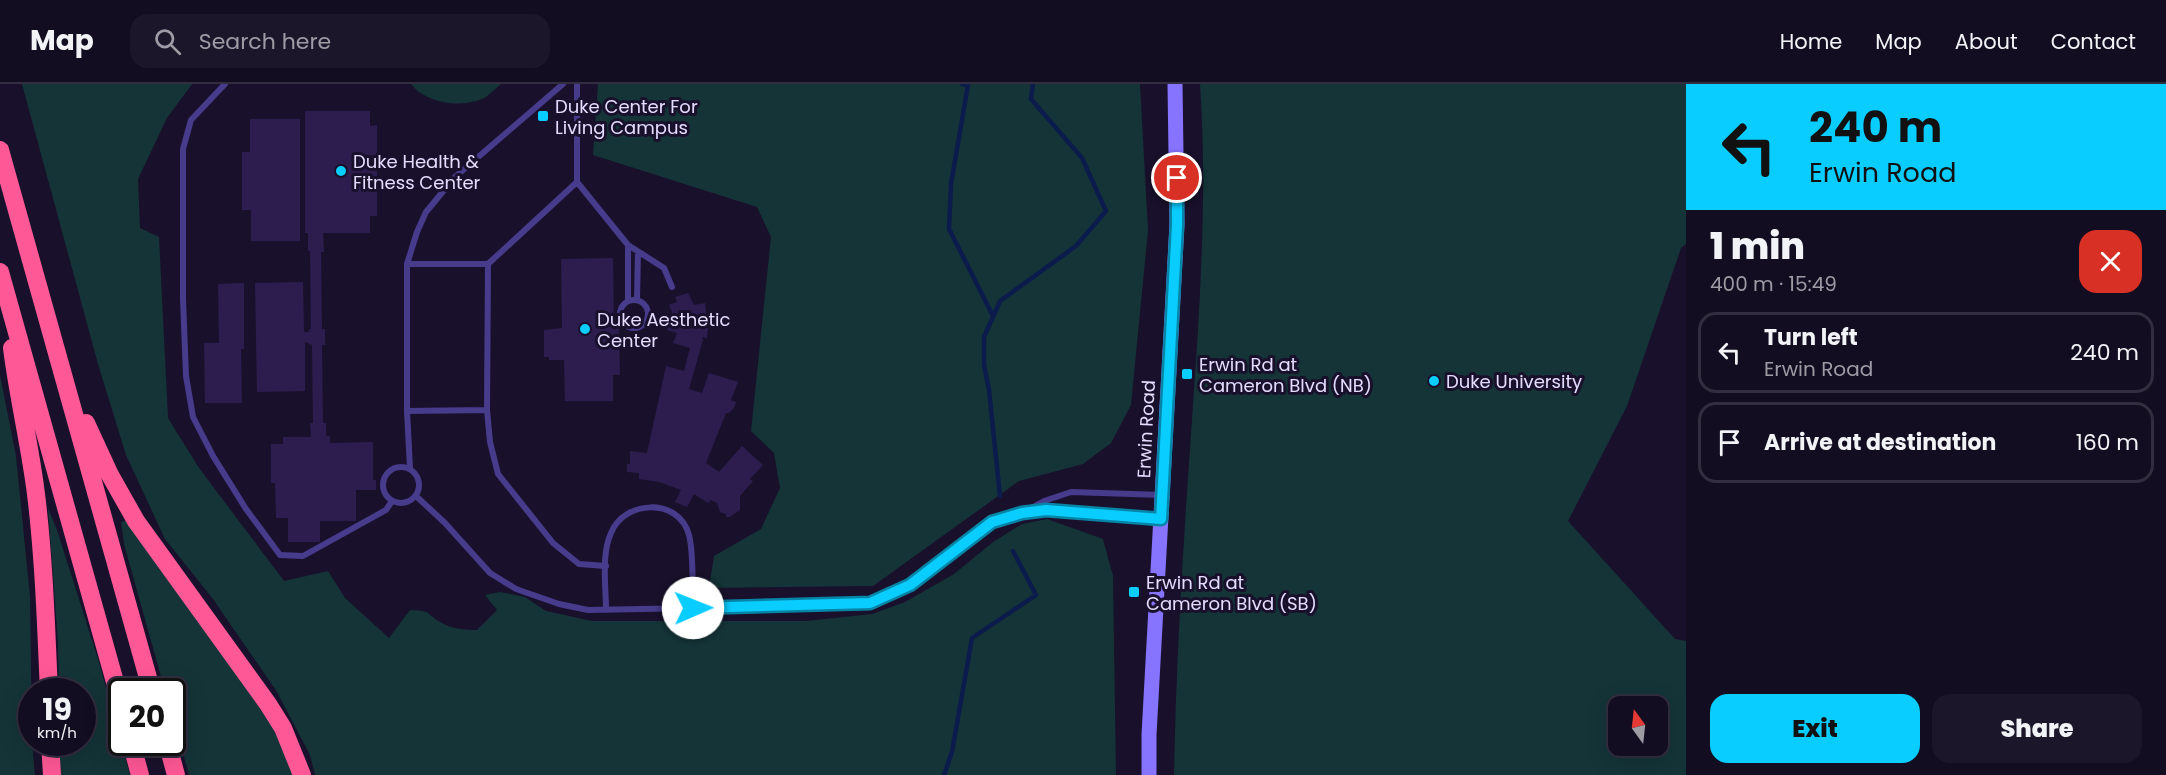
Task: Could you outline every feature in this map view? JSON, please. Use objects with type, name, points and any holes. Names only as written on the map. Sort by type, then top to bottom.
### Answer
[{"type":"highway","points":[[0,150],[148,678]]},
{"type":"highway","points":[[2,278],[17,388],[36,492],[44,580],[48,678]]},
{"type":"highway","points":[[2,278],[114,678]]},
{"type":"highway","points":[[61,367],[110,475],[136,521],[268,704],[283,728],[302,775]]},
{"type":"highway","points":[[51,756],[52,775]]},
{"type":"highway","points":[[135,756],[140,775]]},
{"type":"highway","points":[[171,756],[176,775]]},
{"type":"main road","name":"Erwin Road","points":[[1149,775],[1149,735],[1177,225],[1175,84]]},
{"type":"lane","points":[[225,84],[191,120],[183,149],[182,267],[185,365],[193,417],[218,465],[246,509],[280,555],[303,556],[386,510],[392,501]]},
{"type":"lane","points":[[410,468],[407,411],[407,264],[426,212],[455,177],[563,84]]},
{"type":"lane","points":[[577,84],[577,182],[628,245],[664,268],[672,287]]},
{"type":"lane","points":[[407,264],[488,264],[577,182]]},
{"type":"lane","points":[[628,245],[628,301]]},
{"type":"lane","points":[[637,300],[638,252]]},
{"type":"lane","points":[[488,264],[487,410],[490,442],[498,474],[553,543],[579,564],[606,566]]},
{"type":"lane","points":[[637,300],[645,305],[648,314],[645,323],[637,328],[628,327],[620,316],[621,307],[628,301],[637,300]]},
{"type":"lane","points":[[407,411],[487,410]]},
{"type":"lane","points":[[399,466],[410,468],[416,473],[420,484],[416,496],[404,503],[392,501],[383,487],[386,474],[399,466]]},
{"type":"lane","points":[[1022,513],[1044,501],[1071,492],[1162,495]]},
{"type":"lane","points":[[416,496],[445,523],[489,573],[516,589],[559,604],[588,610],[870,603],[910,585],[992,522],[1022,513],[1046,510],[1161,519]]},
{"type":"lane","points":[[606,610],[606,566],[611,532],[625,514],[649,507],[670,512],[682,520],[689,534],[693,608]]},
{"type":"green space","points":[[22,84],[192,84],[167,118],[138,179],[140,228],[159,237],[168,418],[199,468],[284,581],[328,571],[345,598],[389,638],[410,610],[426,612],[450,627],[477,630],[497,610],[485,595],[500,592],[525,597],[546,611],[592,621],[806,621],[872,614],[905,602],[954,574],[993,542],[1022,524],[1047,519],[1103,539],[1113,576],[1116,775],[315,775],[310,755],[277,692],[213,599],[165,539],[126,455],[98,364]]},
{"type":"green space","points":[[411,84],[501,84],[486,97],[477,101],[457,103],[426,96]]},
{"type":"green space","points":[[598,84],[1140,84],[1148,230],[1131,405],[1111,443],[1083,464],[1019,481],[873,586],[709,588],[714,556],[761,529],[780,488],[774,453],[751,431],[771,237],[757,207],[593,155]]},
{"type":"green space","name":"Duke University","points":[[1200,84],[1686,84],[1686,244],[1681,248],[1627,406],[1568,521],[1675,639],[1686,641],[1686,775],[1174,775],[1180,605],[1202,259],[1203,171]]},
{"type":"green space","points":[[0,375],[16,456],[30,597],[31,678],[18,678],[18,756],[33,756],[35,775],[0,775]]},
{"type":"green space","points":[[48,508],[57,530],[108,695],[108,756],[125,756],[130,775],[60,775],[60,756],[96,756],[96,678],[59,678]]},
{"type":"green space","points":[[128,520],[264,706],[297,775],[189,775],[184,756],[186,756],[186,678],[161,678],[124,544],[121,522]]},
{"type":"building","points":[[305,111],[370,111],[370,126],[377,125],[377,216],[370,216],[370,233],[323,233],[324,252],[321,252],[322,329],[325,329],[325,345],[322,345],[323,423],[326,423],[326,436],[330,436],[330,443],[373,442],[373,480],[376,480],[376,490],[356,490],[356,521],[320,521],[320,542],[288,542],[288,518],[276,518],[275,483],[271,483],[271,444],[283,444],[283,437],[311,437],[310,423],[313,423],[312,345],[305,342],[305,391],[257,392],[255,283],[303,282],[304,332],[309,332],[311,329],[310,251],[308,251],[308,233],[305,233]]},
{"type":"building","points":[[250,119],[300,119],[300,241],[251,241],[251,210],[242,210],[242,152],[250,152]]},
{"type":"building","name":"Duke Aesthetic Center","points":[[613,258],[614,326],[619,326],[620,375],[613,375],[613,401],[565,401],[564,360],[549,360],[549,357],[544,357],[544,330],[562,328],[561,259]]},
{"type":"building","points":[[244,283],[244,349],[241,349],[242,403],[205,403],[204,343],[219,343],[218,284]]},
{"type":"building","points":[[688,293],[694,305],[705,303],[708,328],[707,338],[702,337],[689,389],[702,393],[709,373],[738,382],[731,400],[736,402],[734,408],[726,413],[706,463],[719,472],[742,446],[763,465],[750,479],[753,481],[740,496],[740,510],[730,517],[720,512],[717,503],[711,500],[708,503],[694,494],[687,507],[675,502],[681,490],[659,482],[639,479],[639,473],[627,472],[627,464],[630,464],[630,451],[647,453],[666,366],[684,371],[690,348],[673,343],[677,333],[667,330],[672,312],[669,305],[677,302],[675,297]]},
{"type":"waterway","points":[[962,84],[968,85],[951,184],[949,229],[993,316]]},
{"type":"waterway","points":[[1000,496],[989,390],[984,365],[984,337],[1000,301],[1076,246],[1106,211],[1082,158],[1031,99],[1033,84]]},
{"type":"waterway","points":[[944,775],[952,752],[972,638],[1036,595],[1013,551]]},
{"type":"place","name":"Duke Center For Living Campus","points":[[543,116]]},
{"type":"place","name":"Duke Health & Fitness Center","points":[[341,171]]},
{"type":"place","name":"Duke Aesthetic Center","points":[[585,329]]},
{"type":"place","name":"Erwin Rd at Cameron Blvd (NB)","points":[[1187,374]]},
{"type":"place","name":"Duke University","points":[[1434,381]]},
{"type":"place","name":"Erwin Rd at Cameron Blvd (SB)","points":[[1134,592]]},
{"type":"route","points":[[693,608],[870,603],[910,585],[992,522],[1022,513],[1046,510],[1073,511],[1161,519],[1177,225],[1177,178]]}]
